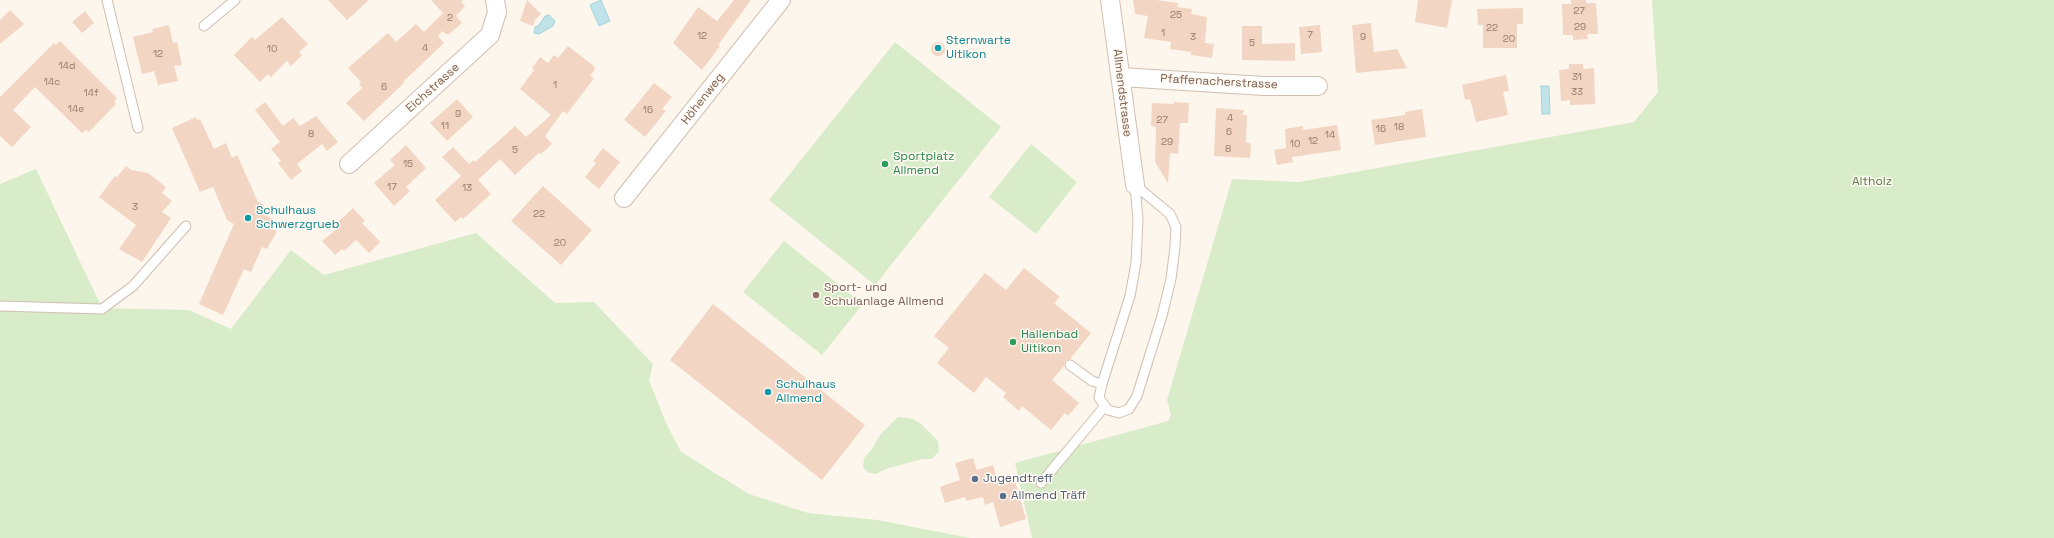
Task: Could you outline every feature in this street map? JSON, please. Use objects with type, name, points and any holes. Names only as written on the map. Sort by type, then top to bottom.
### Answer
[{"type":"street","name":"Eichstrasse","points":[[348,164],[490,35],[497,12],[495,0]]},
{"type":"street","name":"Höhenweg","points":[[624,198],[781,0]]},
{"type":"street","name":"Allmendstrasse","points":[[1110,0],[1135,185]]},
{"type":"street","name":"Pfaffenacherstrasse","points":[[1121,77],[1250,86],[1318,86]]},
{"type":"lane","points":[[107,0],[138,128]]},
{"type":"lane","points":[[204,26],[235,0]]},
{"type":"lane","points":[[1135,185],[1170,214],[1176,227],[1172,273],[1162,316],[1137,396],[1129,409],[1119,413],[1108,410],[1099,398],[1102,384],[1130,296],[1136,263],[1138,220],[1135,185]]},
{"type":"lane","points":[[0,306],[102,308],[133,286],[186,226]]},
{"type":"lane","points":[[1070,365],[1092,381],[1102,384]]},
{"type":"lane","points":[[1041,484],[1105,406]]},
{"type":"green space","name":"Altholz","points":[[1652,0],[2054,0],[2054,538],[1032,538],[1015,463],[1168,421],[1171,415],[1167,400],[1232,179],[1299,182],[1634,122],[1658,92]]},
{"type":"green space","name":"Sportplatz Allmend","points":[[895,42],[1001,127],[875,285],[769,200]]},
{"type":"green space","points":[[1031,144],[1077,182],[1036,234],[989,197]]},
{"type":"green space","points":[[36,169],[102,308],[189,310],[231,329],[291,250],[324,275],[476,233],[555,303],[594,302],[653,364],[649,380],[666,423],[681,452],[749,494],[808,513],[877,520],[970,538],[0,538],[0,184]]},
{"type":"green space","points":[[784,241],[863,304],[822,355],[743,292]]},
{"type":"green space","points":[[898,417],[913,419],[920,423],[938,441],[939,451],[932,459],[922,459],[886,469],[876,474],[869,473],[863,468],[864,458],[872,449],[880,435]]},
{"type":"water","points":[[601,0],[610,21],[599,26],[590,5]]},
{"type":"water","points":[[549,15],[555,21],[553,26],[539,34],[534,33],[535,27],[539,25],[545,16]]},
{"type":"water","points":[[1541,86],[1549,86],[1550,114],[1542,114]]},
{"type":"building","points":[[328,0],[369,0],[347,20]]},
{"type":"building","points":[[431,0],[464,0],[461,2],[465,6],[456,16],[462,23],[448,35],[442,31],[438,36],[444,43],[364,121],[346,103],[362,88],[359,84],[361,82],[348,68],[388,33],[396,42],[416,24],[424,32],[443,13]]},
{"type":"building","points":[[527,0],[541,14],[535,20],[533,26],[520,21]]},
{"type":"building","points":[[734,0],[751,0],[718,45],[720,46],[702,70],[673,43],[698,7],[717,21]]},
{"type":"building","points":[[1133,0],[1156,0],[1178,3],[1177,7],[1192,9],[1191,14],[1207,17],[1205,43],[1214,44],[1212,58],[1191,55],[1191,52],[1170,49],[1171,42],[1144,38],[1148,16],[1135,14]]},
{"type":"building","points":[[1418,0],[1452,0],[1447,28],[1415,22]]},
{"type":"building","points":[[1571,0],[1586,0],[1586,3],[1596,3],[1598,34],[1587,34],[1588,39],[1573,40],[1573,35],[1563,35],[1562,4],[1571,4]]},
{"type":"building","points":[[1523,8],[1523,24],[1517,24],[1517,48],[1483,48],[1483,25],[1478,25],[1477,9]]},
{"type":"building","points":[[10,10],[24,24],[0,44],[0,20]]},
{"type":"building","points":[[85,11],[94,23],[82,33],[72,22]]},
{"type":"building","points":[[282,17],[308,44],[299,52],[302,55],[291,66],[287,61],[271,77],[268,74],[260,82],[234,55],[252,37],[255,40]]},
{"type":"building","points":[[1371,23],[1374,52],[1397,49],[1407,68],[1356,73],[1352,25]]},
{"type":"building","points":[[169,25],[173,43],[177,42],[182,65],[174,66],[178,81],[158,85],[154,71],[142,74],[133,37],[153,32],[152,29]]},
{"type":"building","points":[[1320,25],[1322,52],[1301,54],[1299,27]]},
{"type":"building","points":[[1242,26],[1262,26],[1262,44],[1295,43],[1295,61],[1242,60]]},
{"type":"building","points":[[60,41],[117,98],[114,101],[116,104],[89,132],[86,130],[82,133],[35,87],[13,110],[31,127],[12,147],[0,136],[0,97],[54,43],[56,45]]},
{"type":"building","name":"Sternwarte Uitikon","points":[[938,42],[943,44],[945,49],[943,54],[938,56],[933,54],[931,49],[933,44]]},
{"type":"building","points":[[568,46],[594,66],[595,69],[590,76],[594,78],[567,114],[563,111],[545,136],[552,144],[541,154],[539,153],[515,175],[500,159],[478,180],[491,194],[463,219],[461,217],[455,222],[435,200],[461,176],[442,157],[453,147],[469,164],[474,160],[475,162],[515,126],[526,137],[551,115],[520,89],[534,70],[532,68],[540,57],[548,63],[554,55],[558,58]]},
{"type":"building","points":[[1569,64],[1583,64],[1583,69],[1594,68],[1595,104],[1570,105],[1570,100],[1561,101],[1559,70],[1569,69]]},
{"type":"building","points":[[1506,75],[1509,91],[1503,92],[1508,115],[1476,122],[1470,99],[1465,100],[1462,85]]},
{"type":"building","points":[[654,83],[672,97],[662,109],[666,111],[645,137],[624,120]]},
{"type":"building","points":[[457,99],[473,117],[447,141],[430,123]]},
{"type":"building","points":[[265,102],[283,126],[293,118],[300,126],[316,116],[338,142],[327,151],[322,144],[297,164],[302,171],[291,180],[278,163],[281,161],[271,149],[280,142],[255,110]]},
{"type":"building","points":[[1174,102],[1189,103],[1188,123],[1180,123],[1178,154],[1170,153],[1168,183],[1155,162],[1156,127],[1151,126],[1152,103],[1174,104]]},
{"type":"building","points":[[1216,108],[1244,110],[1242,115],[1247,115],[1246,142],[1251,144],[1250,158],[1214,156]]},
{"type":"building","points":[[1422,109],[1426,137],[1375,145],[1371,120],[1405,115],[1405,112]]},
{"type":"building","name":"Schulhaus Schwerzgrueb","points":[[196,117],[197,120],[200,119],[214,149],[226,143],[232,158],[237,155],[258,202],[264,205],[262,211],[269,213],[267,216],[274,219],[270,228],[277,231],[267,249],[262,247],[251,272],[244,269],[223,315],[199,304],[234,224],[227,220],[213,187],[200,192],[172,128]]},
{"type":"building","points":[[1337,125],[1341,150],[1292,157],[1293,162],[1277,165],[1274,150],[1286,148],[1285,129],[1303,126],[1303,130]]},
{"type":"building","points":[[406,145],[426,168],[406,187],[410,191],[394,206],[374,183],[395,165],[390,160]]},
{"type":"building","points":[[603,148],[620,162],[599,189],[585,177],[596,163],[593,161]]},
{"type":"building","points":[[126,166],[131,170],[148,173],[166,187],[162,193],[172,201],[162,212],[171,218],[142,262],[119,249],[136,225],[99,197],[115,176],[117,177]]},
{"type":"building","points":[[543,186],[592,230],[561,265],[511,221]]},
{"type":"building","points":[[353,208],[365,221],[362,223],[380,242],[369,253],[356,240],[344,251],[342,249],[335,255],[322,241],[339,227],[336,224]]},
{"type":"building","name":"Hallenbad Uitikon","points":[[1024,268],[1060,297],[1054,303],[1091,333],[1070,359],[1065,361],[1064,366],[1052,380],[1079,403],[1068,416],[1065,413],[1051,430],[1022,406],[1019,411],[1003,397],[1006,393],[986,377],[974,393],[937,363],[949,348],[934,336],[985,273],[1006,290]]},
{"type":"building","name":"Schulhaus Allmend","points":[[713,304],[865,425],[822,480],[670,360]]},
{"type":"building","points":[[973,458],[977,470],[993,465],[999,486],[1015,481],[1026,519],[1000,527],[993,502],[985,505],[983,497],[966,501],[965,497],[945,503],[940,487],[960,480],[955,463]]},
{"type":"place","name":"Sternwarte Uitikon","points":[[938,48]]},
{"type":"place","name":"Sportplatz Allmend","points":[[885,164]]},
{"type":"place","name":"Schulhaus Schwerzgrueb","points":[[248,218]]},
{"type":"place","name":"Sport- und Schulanlage Allmend","points":[[816,295]]},
{"type":"place","name":"Hallenbad Uitikon","points":[[1013,342]]},
{"type":"place","name":"Schulhaus Allmend","points":[[768,392]]},
{"type":"place","name":"Jugendtreff","points":[[975,479]]},
{"type":"place","name":"Allmend Träff","points":[[1003,496]]}]
